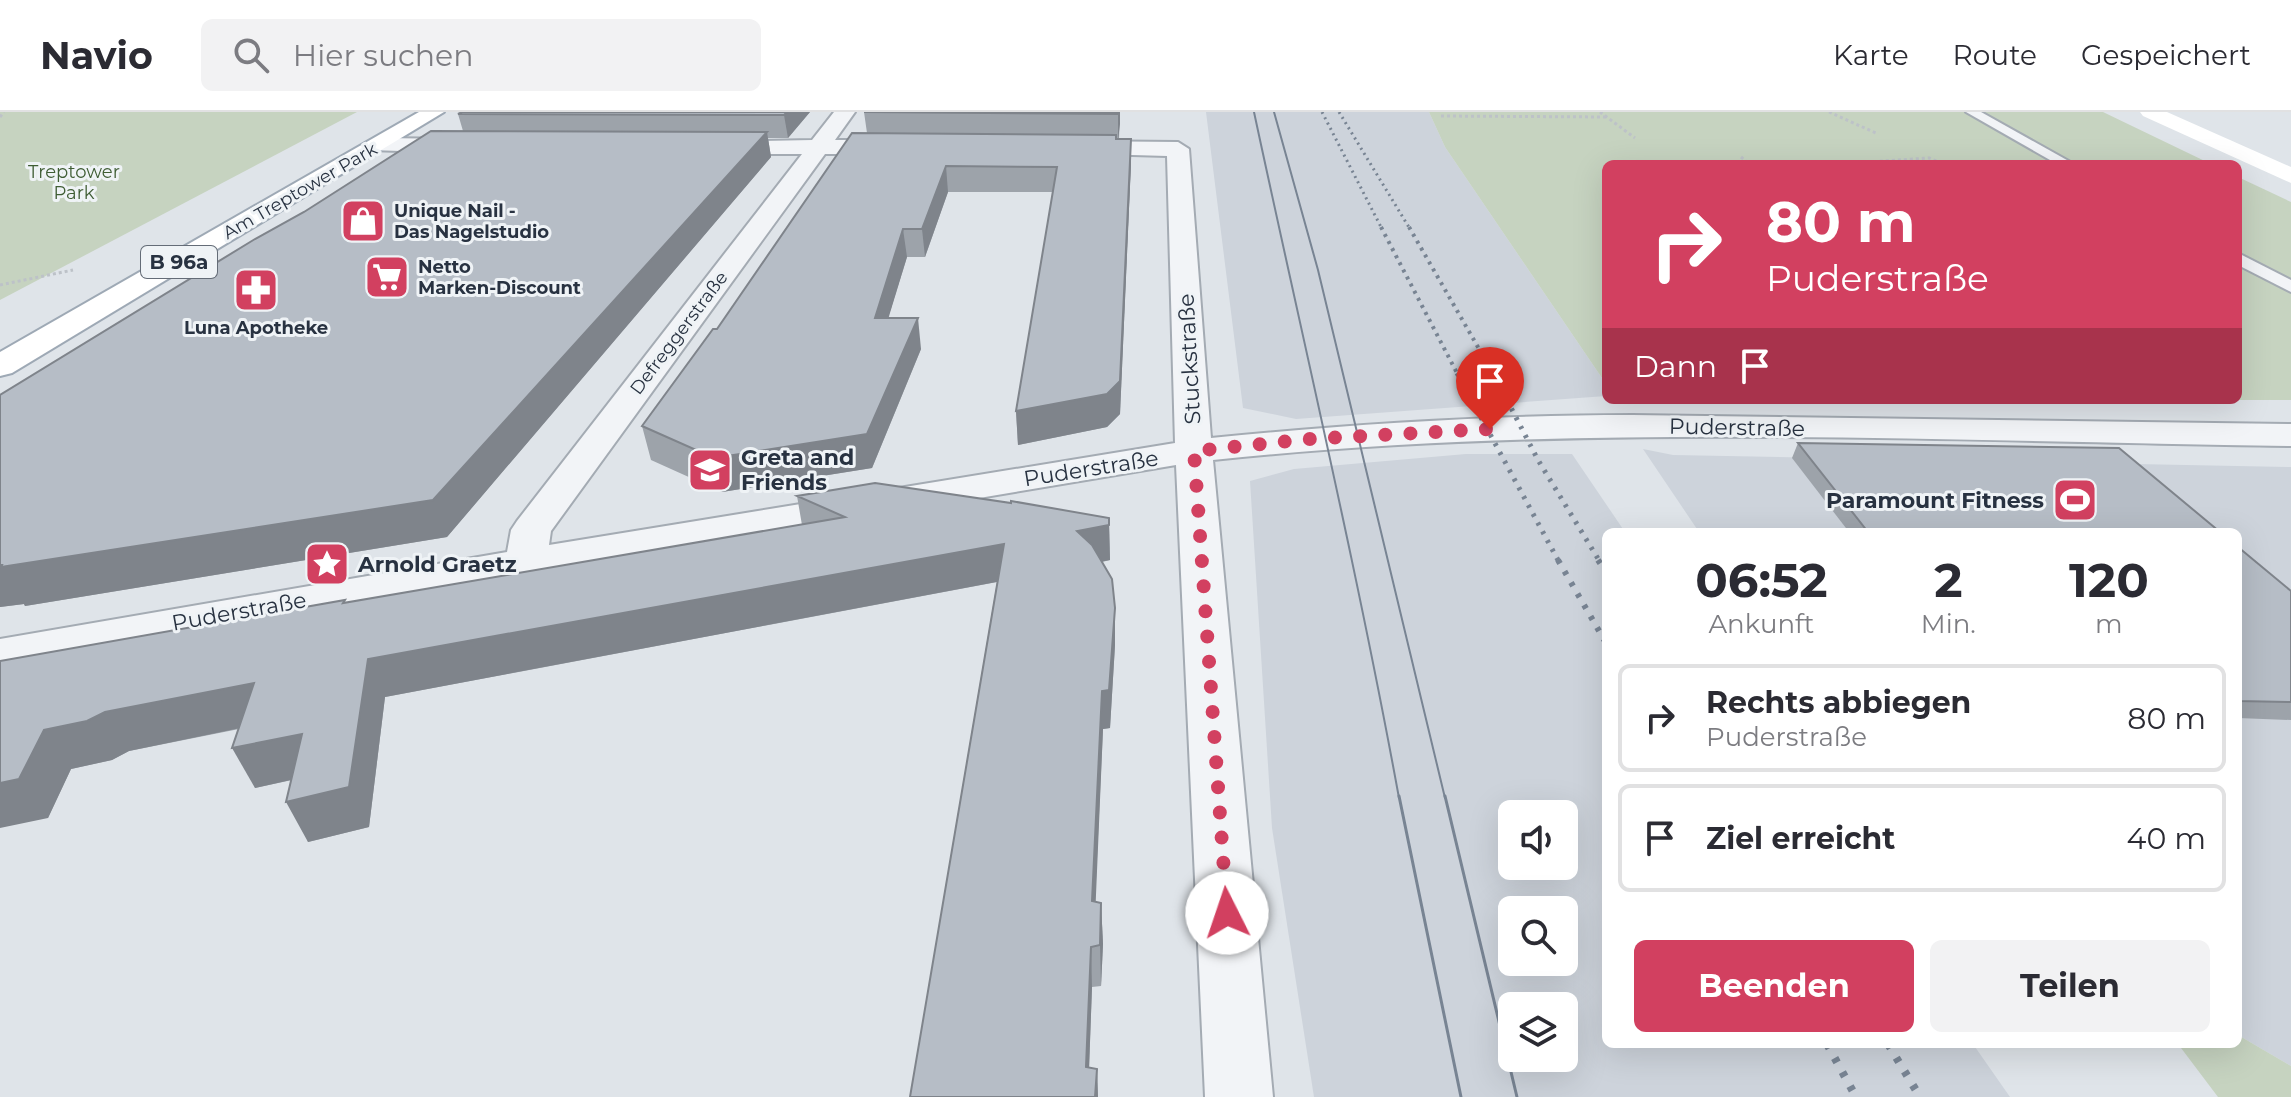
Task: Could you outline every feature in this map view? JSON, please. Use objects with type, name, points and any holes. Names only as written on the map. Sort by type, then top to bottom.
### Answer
[{"type":"main road","name":"Am Treptower Park","points":[[0,366],[434,112]]},
{"type":"main road","points":[[2150,112],[2291,176]]},
{"type":"street","name":"Defreggerstraße","points":[[526,561],[531,530],[845,112]]},
{"type":"street","points":[[377,145],[490,146]]},
{"type":"street","points":[[689,147],[918,147]]},
{"type":"street","name":"Stuckstraße","points":[[1046,148],[1178,149],[1194,451],[1239,1097]]},
{"type":"street","name":"Puderstraße","points":[[0,653],[526,561],[1194,451],[1310,439],[1549,426],[2291,435]]},
{"type":"lane","points":[[1972,112],[2060,160]]},
{"type":"lane","points":[[2242,260],[2291,287]]},
{"type":"path","points":[[0,117],[4,112]]},
{"type":"path","points":[[1600,112],[1635,138]]},
{"type":"path","points":[[1829,112],[1878,134]]},
{"type":"path","points":[[1441,116],[1606,117]]},
{"type":"path","points":[[1741,157],[1744,160]]},
{"type":"path","points":[[1899,160],[1934,160]]},
{"type":"path","points":[[0,285],[74,270]]},
{"type":"shaded area","points":[[1206,112],[1429,112],[1445,147],[1602,378],[1602,396],[1296,419],[1243,408]]},
{"type":"shaded area","points":[[1643,449],[1673,455],[2291,467],[2291,1066],[2242,1037],[2242,528],[1696,528]]},
{"type":"shaded area","points":[[1466,454],[1572,454],[1622,528],[1602,528],[1602,1048],[1976,1048],[2010,1097],[1314,1097],[1272,828],[1250,481],[1294,469]]},
{"type":"green space","name":"Treptower Park","points":[[0,112],[357,112],[0,300]]},
{"type":"green space","points":[[1429,112],[2103,112],[2203,160],[1602,160],[1602,378],[1445,147]]},
{"type":"green space","points":[[2242,179],[2291,202],[2291,400],[2242,400]]},
{"type":"green space","points":[[2242,1037],[2291,1066],[2291,1097],[2218,1097],[2181,1048],[2242,1048]]},
{"type":"building","points":[[787,112],[784,115],[458,114]]},
{"type":"building","points":[[864,112],[1118,112],[1118,114]]},
{"type":"building","points":[[431,131],[767,132],[433,500],[1,567],[0,395],[304,212]]},
{"type":"building","points":[[852,133],[1116,135],[1116,139],[1131,139],[1120,381],[1107,394],[1016,411],[1057,167],[946,166],[922,229],[903,229],[875,318],[918,318],[867,434],[714,458],[642,426],[713,329],[717,329]]},
{"type":"building","points":[[1798,443],[2119,448],[2215,528],[1865,528]]},
{"type":"building","points":[[875,483],[1109,518],[1109,525],[1077,531],[1092,545],[1112,579],[1115,608],[1109,690],[1102,691],[1092,901],[1101,903],[1100,945],[1091,947],[1086,1067],[1097,1069],[1095,1097],[910,1097],[1004,544],[368,659],[349,787],[286,802],[302,734],[232,748],[254,683],[105,712],[87,721],[44,730],[19,779],[0,783],[0,661],[845,517],[797,496]]},
{"type":"building","points":[[2242,550],[2291,591],[2291,702],[2242,701]]},
{"type":"tram line","points":[[1254,112],[1348,540],[1399,798]]},
{"type":"tram line","points":[[1274,112],[1318,270],[1445,798]]},
{"type":"tram line","points":[[1399,796],[1461,1097]]},
{"type":"tram line","points":[[1445,796],[1517,1097]]},
{"type":"railway","points":[[1322,112],[1382,229]]},
{"type":"railway","points":[[1339,112],[1410,229]]},
{"type":"railway","points":[[1381,227],[1458,375]]},
{"type":"railway","points":[[1409,227],[1494,375]]},
{"type":"railway","points":[[1457,373],[1559,562]]},
{"type":"railway","points":[[1493,373],[1538,460],[1600,562]]},
{"type":"railway","points":[[1558,560],[1602,636]]},
{"type":"railway","points":[[1598,560],[1602,566]]},
{"type":"railway","points":[[1829,1048],[1856,1097]]},
{"type":"railway","points":[[1890,1048],[1920,1097]]},
{"type":"place","name":"Unique Nail - Das Nagelstudio","points":[[363,221]]},
{"type":"place","name":"Netto Marken-Discount","points":[[387,277]]},
{"type":"place","name":"Luna Apotheke","points":[[256,290]]},
{"type":"place","name":"Greta and Friends","points":[[710,470]]},
{"type":"place","name":"Paramount Fitness","points":[[2075,500]]},
{"type":"place","name":"Arnold Graetz","points":[[327,564]]},
{"type":"route","points":[[1227,913],[1194,451],[1310,439],[1490,429]]}]
